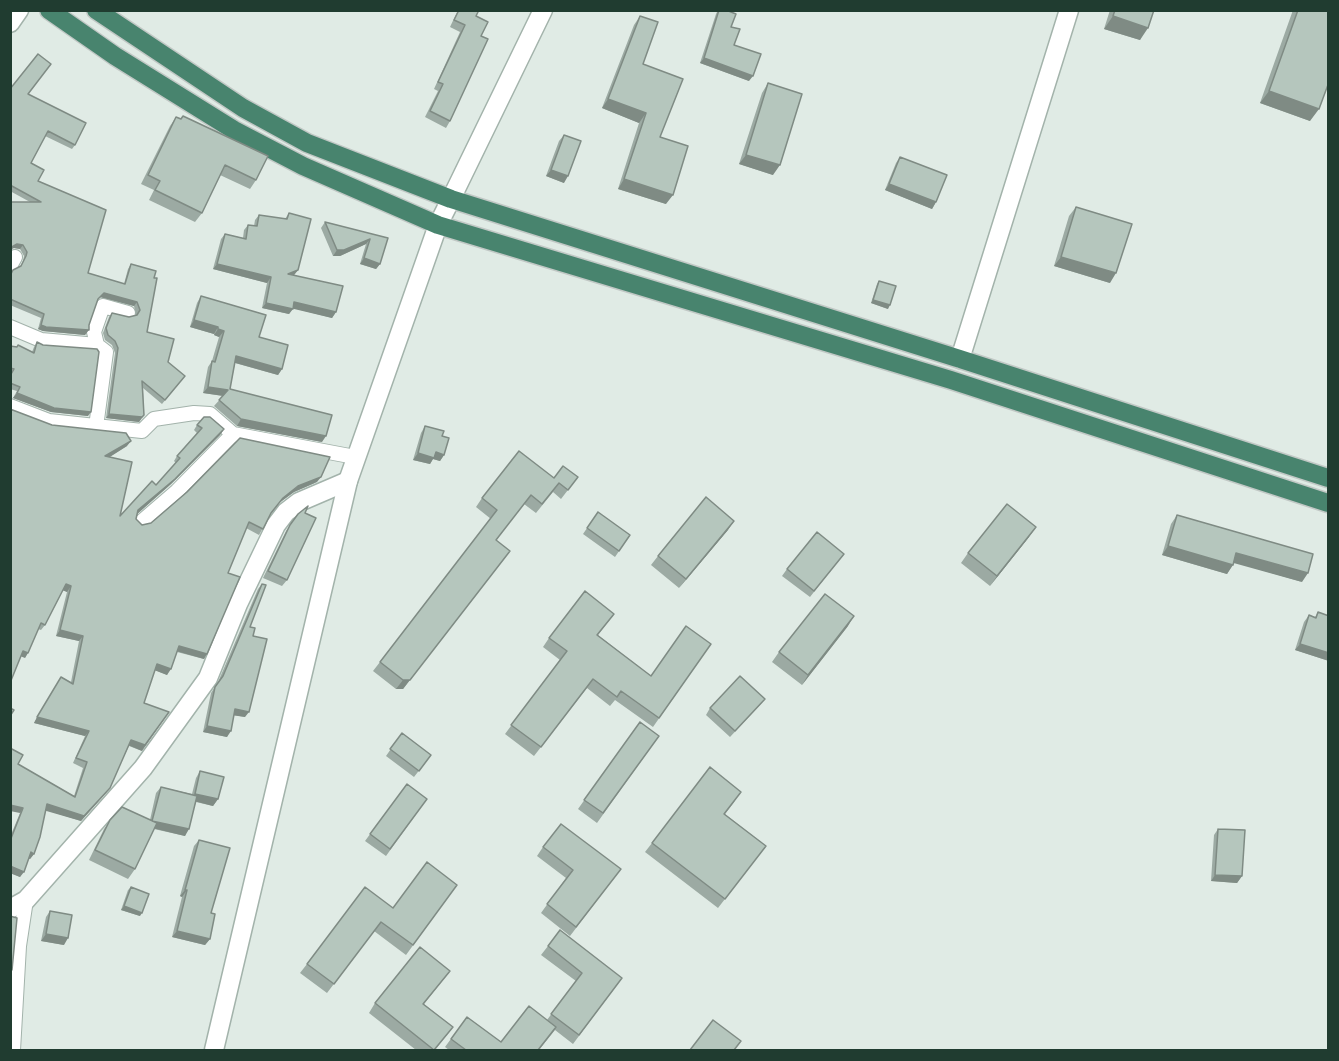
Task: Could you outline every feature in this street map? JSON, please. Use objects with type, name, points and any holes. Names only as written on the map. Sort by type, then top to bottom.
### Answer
[{"type":"highway","points":[[49,10],[115,56],[234,130],[303,166],[438,225],[951,380],[1325,502],[1328,478],[960,359],[451,199],[308,143],[243,108],[96,10]]},
{"type":"highway","points":[[115,56],[131,34]]},
{"type":"street","points":[[10,23],[19,10]]},
{"type":"street","points":[[214,1050],[355,457],[438,225],[543,10]]},
{"type":"street","points":[[960,359],[1069,10]]},
{"type":"street","points":[[18,905],[143,768],[208,678],[238,604],[276,525],[286,512],[299,502],[348,481]]},
{"type":"lane","points":[[97,345],[94,332],[103,306],[128,313]]},
{"type":"lane","points":[[10,327],[41,340],[97,345],[106,352],[96,427]]},
{"type":"lane","points":[[10,406],[49,421],[142,431],[154,419],[194,413],[210,414],[233,434],[355,457]]},
{"type":"lane","points":[[141,522],[177,492],[233,434]]},
{"type":"lane","points":[[13,1050],[19,946],[18,905]]},
{"type":"building","points":[[459,10],[479,10],[476,16],[488,22],[481,36],[488,39],[450,121],[430,111],[443,84],[438,82],[465,25],[454,20]]},
{"type":"building","points":[[719,10],[736,14],[731,27],[740,29],[734,45],[761,54],[753,76],[704,58]]},
{"type":"building","points":[[1115,10],[1154,10],[1148,28],[1113,16]]},
{"type":"building","points":[[1298,10],[1329,10],[1329,82],[1319,109],[1269,91]]},
{"type":"building","points":[[640,16],[658,22],[643,64],[683,79],[660,137],[688,146],[673,195],[624,179],[646,113],[608,99]]},
{"type":"building","points":[[38,54],[51,64],[28,94],[86,123],[75,145],[48,131],[31,163],[44,170],[38,181],[106,210],[88,273],[125,284],[131,264],[156,271],[154,278],[157,278],[147,332],[174,339],[168,362],[185,376],[165,400],[142,381],[144,415],[142,417],[109,414],[118,348],[115,341],[108,335],[106,328],[112,313],[129,317],[137,315],[140,310],[137,302],[104,293],[98,299],[89,330],[46,327],[41,325],[44,314],[10,299],[10,276],[13,270],[21,266],[27,252],[23,245],[17,244],[10,248],[10,202],[41,202],[10,185],[10,89]]},
{"type":"building","points":[[768,83],[802,94],[780,165],[746,155]]},
{"type":"building","points":[[183,116],[268,156],[256,180],[225,165],[202,213],[155,190],[160,181],[148,175],[176,117],[181,119]]},
{"type":"building","points":[[564,135],[581,141],[568,176],[551,170]]},
{"type":"building","points":[[900,157],[947,175],[936,202],[889,184]]},
{"type":"building","points":[[1076,207],[1132,224],[1116,273],[1061,257]]},
{"type":"building","points":[[289,213],[311,219],[298,270],[288,274],[343,286],[336,312],[294,302],[293,309],[266,303],[271,277],[217,264],[225,234],[246,239],[248,225],[257,226],[259,215],[287,219]]},
{"type":"building","points":[[325,222],[388,238],[380,264],[364,258],[370,239],[344,250],[337,250]]},
{"type":"building","points":[[879,281],[896,286],[890,305],[873,300]]},
{"type":"building","points":[[201,296],[266,315],[259,337],[288,345],[282,369],[236,356],[230,389],[332,415],[326,436],[241,419],[219,400],[228,390],[208,387],[212,361],[215,362],[224,331],[194,320]]},
{"type":"building","points":[[37,342],[43,345],[97,349],[99,352],[91,412],[54,408],[17,393],[20,387],[10,383],[10,376],[14,369],[10,368],[10,346],[17,347],[18,345],[34,353]]},
{"type":"building","points":[[10,409],[52,425],[126,433],[131,441],[105,456],[132,462],[120,516],[152,481],[156,485],[180,458],[177,456],[202,428],[197,425],[204,417],[210,417],[224,429],[175,479],[138,510],[136,519],[142,525],[151,523],[187,492],[240,438],[330,457],[321,477],[298,486],[283,498],[271,513],[263,529],[249,522],[228,573],[240,577],[207,654],[179,646],[171,669],[157,664],[144,703],[169,712],[145,745],[131,740],[110,788],[84,816],[47,804],[40,837],[34,854],[31,852],[24,872],[10,866],[10,841],[23,808],[10,805],[10,748],[23,755],[18,764],[75,797],[87,762],[76,758],[89,731],[37,717],[61,677],[73,684],[83,636],[60,630],[71,586],[66,584],[45,625],[41,623],[28,653],[23,651],[10,683]]},
{"type":"building","points":[[425,426],[444,431],[442,436],[449,438],[444,455],[436,452],[434,458],[418,453]]},
{"type":"building","points":[[519,451],[554,478],[563,466],[578,477],[568,490],[559,483],[542,504],[531,495],[496,540],[510,551],[410,680],[403,680],[380,662],[497,510],[482,498]]},
{"type":"building","points":[[706,497],[734,521],[686,579],[658,556]]},
{"type":"building","points":[[1007,504],[1036,527],[997,576],[968,553]]},
{"type":"building","points":[[308,506],[305,513],[316,518],[287,580],[268,571],[290,525]]},
{"type":"building","points":[[598,512],[630,535],[619,551],[587,528]]},
{"type":"building","points":[[1177,515],[1313,554],[1308,573],[1236,553],[1233,565],[1168,546]]},
{"type":"building","points":[[817,532],[844,554],[814,591],[787,569]]},
{"type":"building","points":[[262,584],[266,585],[250,627],[255,628],[253,636],[267,639],[249,712],[235,709],[231,731],[207,726],[215,687],[223,676]]},
{"type":"building","points":[[585,591],[614,614],[597,635],[651,676],[686,626],[711,644],[659,718],[621,691],[617,697],[593,679],[541,747],[511,725],[567,651],[549,638]]},
{"type":"building","points":[[825,594],[854,616],[808,675],[779,652]]},
{"type":"building","points":[[1318,612],[1329,616],[1329,653],[1300,644],[1309,615],[1316,618]]},
{"type":"building","points":[[740,676],[765,699],[735,731],[710,708]]},
{"type":"building","points":[[640,722],[659,736],[603,813],[584,800]]},
{"type":"building","points":[[402,733],[431,755],[419,771],[390,749]]},
{"type":"building","points":[[710,767],[741,792],[724,814],[766,846],[725,899],[652,843]]},
{"type":"building","points":[[200,771],[224,777],[218,799],[195,794]]},
{"type":"building","points":[[407,784],[427,799],[390,849],[370,834]]},
{"type":"building","points":[[161,787],[197,796],[189,829],[152,821]]},
{"type":"building","points":[[122,807],[157,823],[135,869],[95,850],[110,820]]},
{"type":"building","points":[[561,824],[621,869],[576,927],[547,904],[573,870],[543,847]]},
{"type":"building","points":[[1218,829],[1245,830],[1242,876],[1215,875]]},
{"type":"building","points":[[199,840],[230,848],[211,913],[215,914],[210,939],[177,931],[187,890],[185,890]]},
{"type":"building","points":[[427,862],[457,885],[413,945],[381,922],[334,984],[307,964],[365,887],[393,908]]},
{"type":"building","points":[[131,887],[149,894],[142,913],[124,906]]},
{"type":"building","points":[[50,911],[72,915],[68,938],[46,934]]},
{"type":"building","points":[[10,916],[17,918],[12,970],[10,970]]},
{"type":"building","points":[[560,930],[622,978],[579,1035],[551,1014],[582,973],[548,946]]},
{"type":"building","points":[[420,947],[450,971],[423,1004],[453,1027],[434,1050],[375,1003]]},
{"type":"building","points":[[529,1006],[556,1027],[538,1050],[466,1050],[451,1039],[467,1017],[501,1042]]},
{"type":"building","points":[[713,1020],[741,1041],[734,1050],[690,1050]]}]
